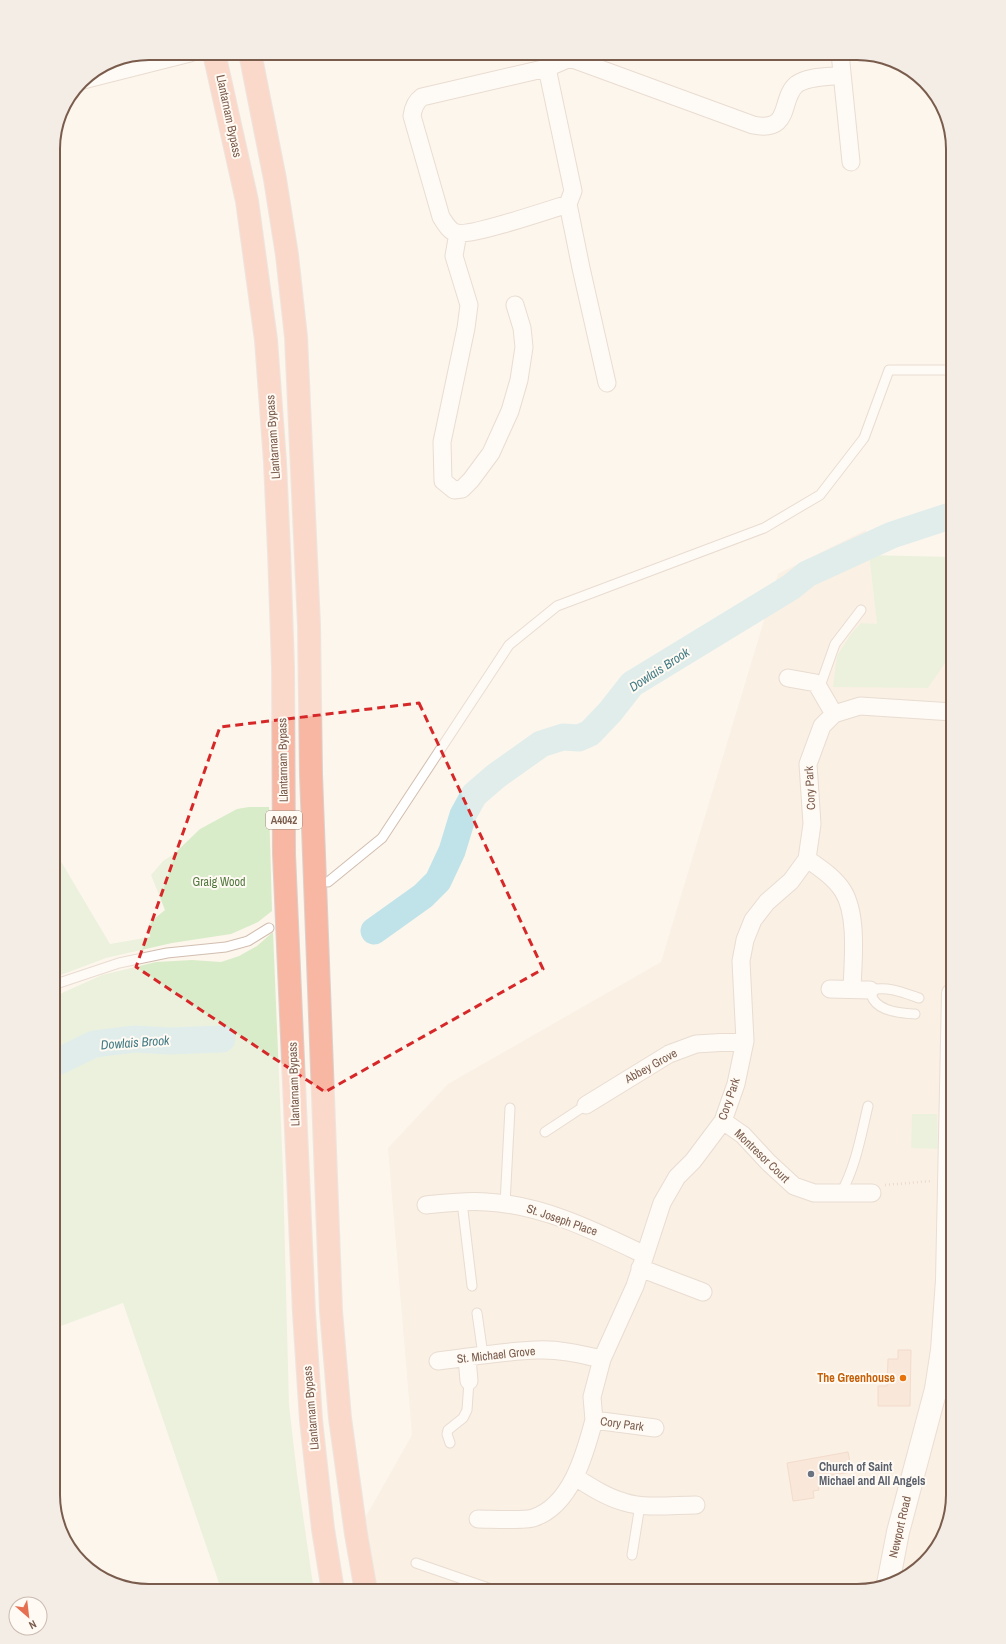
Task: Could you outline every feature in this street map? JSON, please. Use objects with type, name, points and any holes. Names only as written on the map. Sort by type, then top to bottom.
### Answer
[{"type":"highway","name":"Llantarnam Bypass","points":[[216,60],[247,201],[257,265],[267,355],[275,462],[283,667],[284,854],[304,1313],[311,1420],[322,1529],[332,1584]]},
{"type":"highway","name":"A4042","points":[[251,60],[275,179],[287,255],[296,337],[309,624],[311,782],[330,1311],[340,1418],[356,1534],[365,1584]]},
{"type":"street","points":[[98,76],[162,60]]},
{"type":"street","points":[[561,60],[547,68],[422,97],[414,106],[412,116],[441,217],[452,231],[458,233],[476,231],[568,204]]},
{"type":"street","points":[[581,60],[753,125],[762,127],[771,125],[784,113],[790,93],[793,87],[798,83],[806,80],[842,75]]},
{"type":"street","points":[[841,60],[851,162]]},
{"type":"street","points":[[547,68],[573,192],[568,204],[607,383]]},
{"type":"street","points":[[458,233],[454,256],[469,305],[466,328],[442,442],[443,480],[454,490],[462,489],[471,480],[491,453],[510,411],[519,380],[524,347],[522,328],[515,305]]},
{"type":"street","points":[[788,678],[816,684],[834,714],[860,706],[946,712]]},
{"type":"street","name":"Cory Park","points":[[656,1428],[594,1420],[592,1397],[602,1358],[635,1286],[662,1203],[677,1177],[693,1161],[723,1121],[736,1084],[744,1041],[741,961],[745,940],[753,920],[767,902],[791,881],[807,858],[812,824],[808,764],[822,726],[834,714]]},
{"type":"street","points":[[807,858],[828,874],[844,892],[852,916],[852,988]]},
{"type":"street","points":[[830,989],[852,988],[870,990]]},
{"type":"street","name":"Abbey Grove","points":[[586,1105],[669,1054],[696,1044],[744,1041]]},
{"type":"street","name":"Montresor Court","points":[[723,1121],[743,1135],[768,1162],[794,1186],[814,1193],[872,1193]]},
{"type":"street","name":"St. Joseph Place","points":[[426,1205],[462,1202],[487,1202],[525,1206],[595,1231],[642,1261],[702,1292]]},
{"type":"street","name":"Newport Road","points":[[889,1578],[898,1532],[944,1390],[942,1350],[946,1329]]},
{"type":"street","name":"St. Michael Grove","points":[[438,1361],[538,1350],[567,1352],[602,1358]]},
{"type":"street","points":[[468,1381],[475,1356]]},
{"type":"street","points":[[478,1519],[532,1519],[549,1511],[562,1496],[575,1477],[588,1443],[594,1420]]},
{"type":"street","points":[[575,1477],[599,1492],[625,1503],[696,1504]]},
{"type":"lane","points":[[328,882],[382,838],[509,645],[558,606],[764,528],[820,495],[864,438],[889,370],[946,370]]},
{"type":"lane","points":[[819,689],[835,644],[861,610]]},
{"type":"lane","points":[[60,983],[119,963],[167,953],[226,947],[248,941],[269,928]]},
{"type":"lane","points":[[914,1014],[901,1013],[884,1008],[874,1000],[870,990],[890,988],[919,998]]},
{"type":"lane","points":[[545,1132],[586,1105]]},
{"type":"lane","points":[[841,1193],[848,1182],[854,1164],[868,1106]]},
{"type":"lane","points":[[505,1204],[510,1108]]},
{"type":"lane","points":[[462,1202],[472,1286]]},
{"type":"lane","points":[[475,1356],[477,1313]]},
{"type":"lane","points":[[450,1443],[447,1434],[448,1430],[463,1418],[468,1410],[468,1381]]},
{"type":"lane","points":[[632,1555],[640,1504]]},
{"type":"lane","points":[[416,1562],[477,1584]]},
{"type":"path","points":[[872,1193],[879,1186],[946,1184]]},
{"type":"highlighted area","points":[[419,703],[543,969],[325,1092],[136,967],[220,727]]},
{"type":"shaded area","points":[[866,530],[877,624],[945,663],[946,660],[946,1495],[943,1518],[939,1529],[931,1545],[924,1554],[907,1569],[897,1575],[869,1583],[372,1584],[356,1534],[412,1435],[388,1148],[448,1084],[661,962],[778,574]]},
{"type":"green space","points":[[869,555],[946,557],[946,660],[928,688],[833,687],[837,656],[851,634],[861,623],[877,624]]},
{"type":"green space","name":"Graig Wood","points":[[249,807],[269,807],[272,911],[258,922],[231,934],[172,943],[106,958],[60,975],[60,860],[110,944],[150,937],[149,923],[165,910],[151,875],[163,861],[174,854],[200,829],[237,809]]},
{"type":"green space","points":[[273,932],[283,1171],[289,1405],[297,1474],[313,1584],[219,1584],[123,1303],[60,1326],[60,994],[102,975],[156,962],[192,960],[221,962],[239,956],[257,946]]},
{"type":"green space","points":[[912,1114],[937,1114],[938,1149],[911,1148]]},
{"type":"building","points":[[898,1350],[911,1350],[910,1406],[878,1406],[878,1386],[887,1386],[888,1359],[898,1359]]},
{"type":"building","name":"Church of Saint Michael and All Angels","points":[[848,1452],[852,1472],[817,1477],[819,1490],[813,1491],[814,1498],[793,1501],[787,1463]]},
{"type":"waterway","name":"Dowlais Brook","points":[[374,931],[423,896],[438,881],[452,851],[463,815],[474,795],[496,776],[541,744],[563,737],[579,738],[590,733],[610,712],[632,684],[791,587],[807,574],[892,535],[946,517]]},
{"type":"waterway","name":"Dowlais Brook","points":[[60,1061],[94,1044],[135,1039],[169,1041],[222,1039]]},
{"type":"place","name":"The Greenhouse","points":[[903,1378]]},
{"type":"place","name":"Church of Saint Michael and All Angels","points":[[811,1474]]}]
